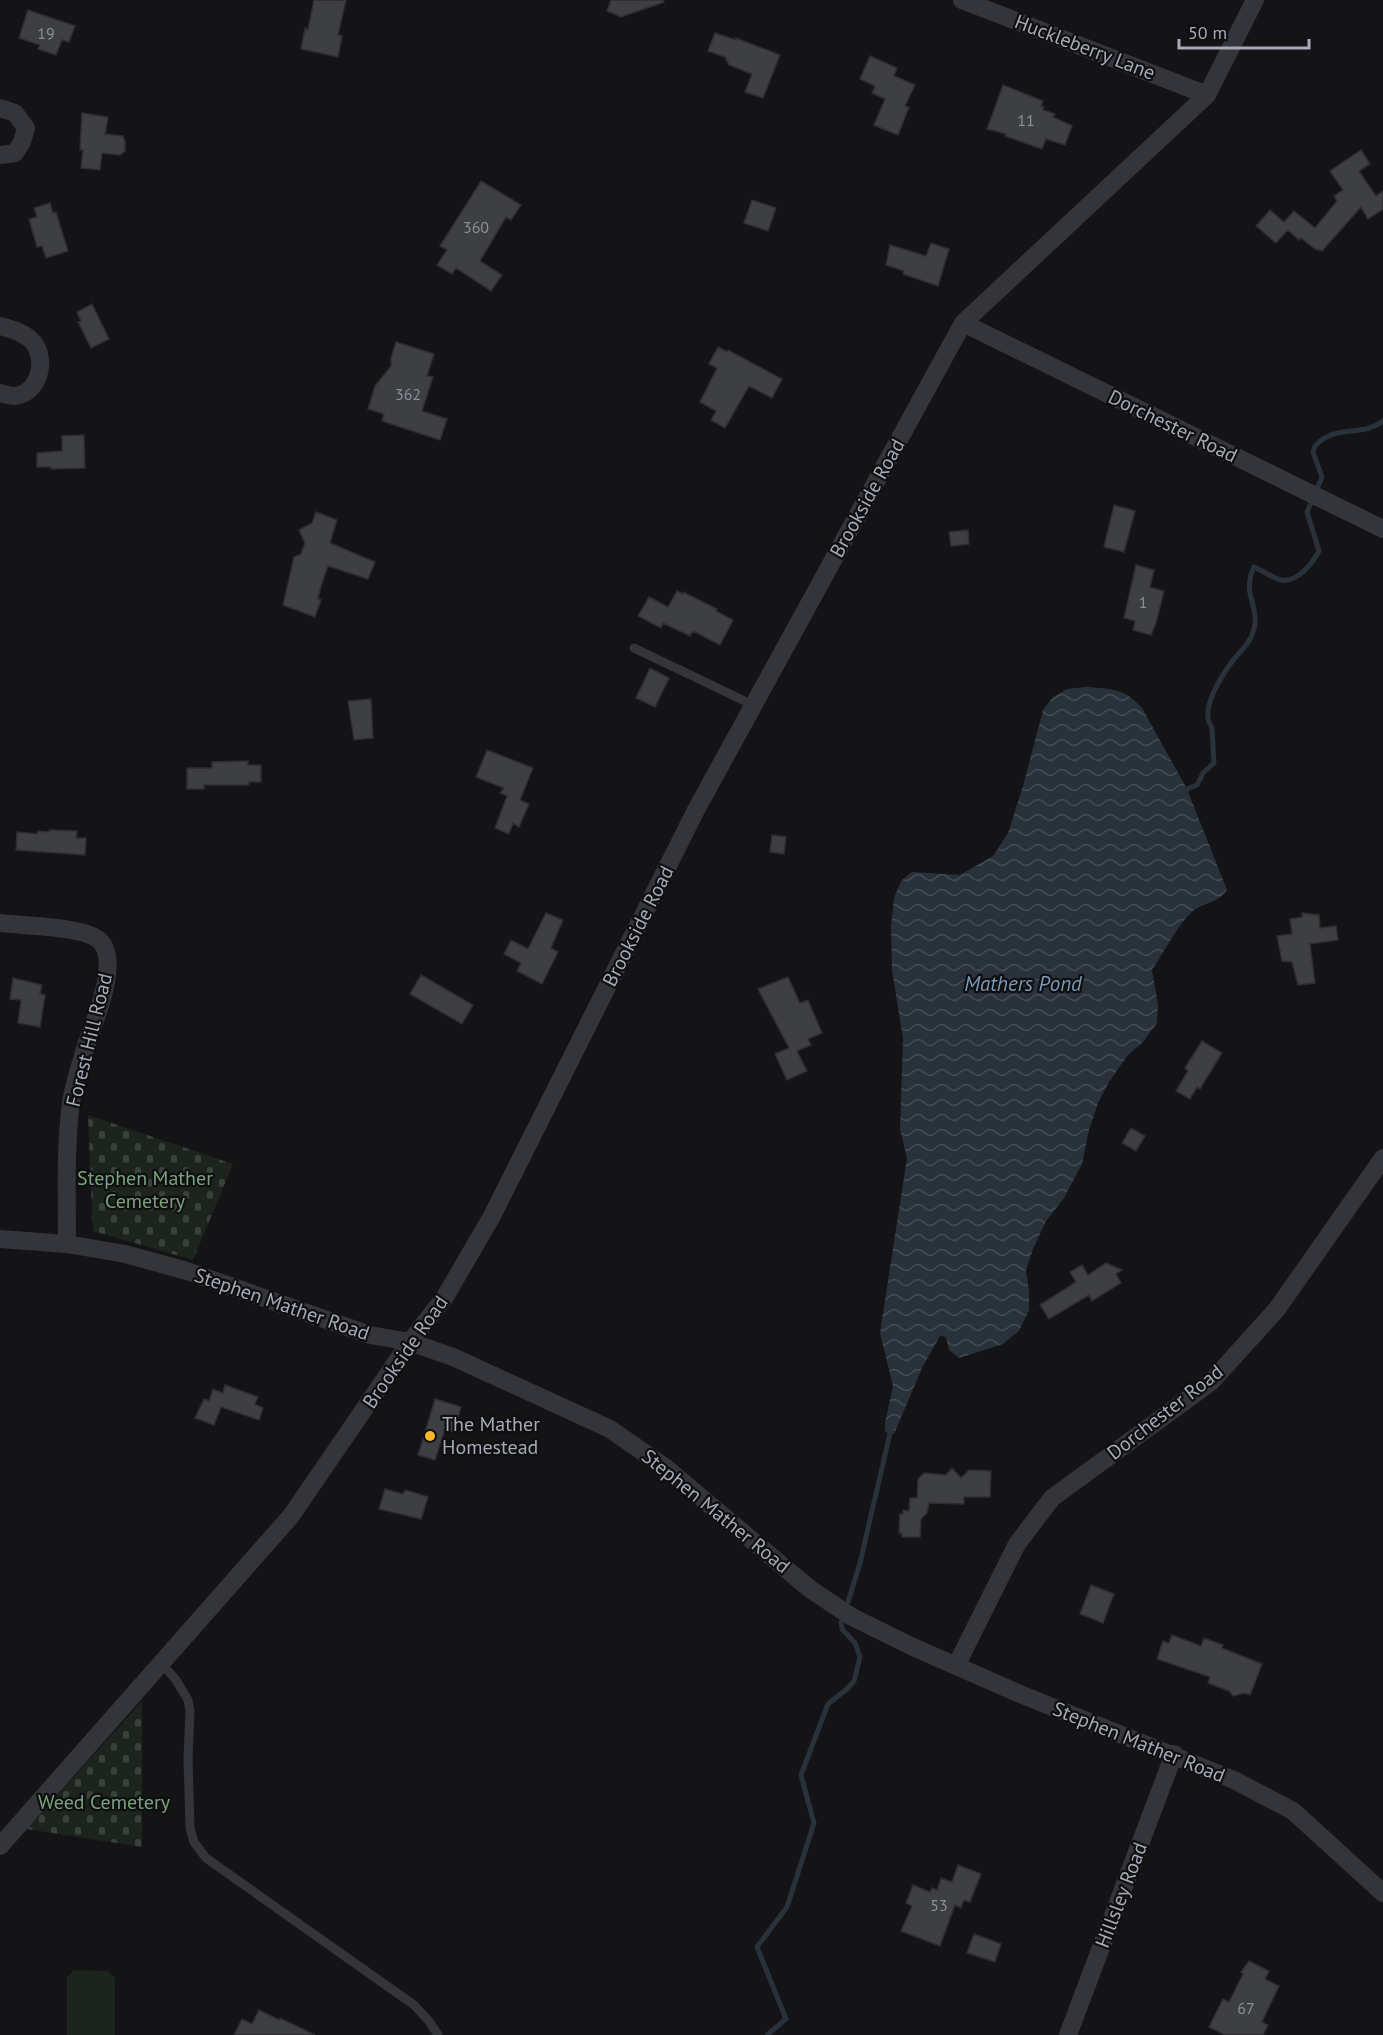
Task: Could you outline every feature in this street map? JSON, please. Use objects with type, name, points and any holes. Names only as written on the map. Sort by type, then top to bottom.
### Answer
[{"type":"street","name":"Huckleberry Lane","points":[[962,0],[1207,95]]},
{"type":"street","name":"Brookside Road","points":[[0,1846],[291,1516],[410,1342],[445,1297],[492,1216],[696,810],[963,323],[1207,95],[1255,0]]},
{"type":"street","points":[[0,108],[15,113],[26,128],[22,142],[15,153],[0,155]]},
{"type":"street","name":"Dorchester Road","points":[[963,323],[1383,529]]},
{"type":"street","points":[[0,326],[15,330],[33,342],[40,356],[41,372],[30,389],[15,396],[0,393]]},
{"type":"street","name":"Forest Hill Road","points":[[0,924],[80,931],[99,939],[108,953],[103,995],[71,1100],[68,1136],[67,1244]]},
{"type":"street","name":"Dorchester Road","points":[[956,1666],[1017,1544],[1052,1498],[1211,1382],[1276,1309],[1383,1158]]},
{"type":"street","name":"Stephen Mather Road","points":[[0,1239],[67,1244],[125,1254],[187,1271],[370,1335],[410,1342],[453,1357],[625,1438],[666,1468],[831,1604],[876,1629],[1020,1694],[1234,1780],[1293,1811],[1383,1893]]},
{"type":"street","name":"Hillsley Road","points":[[1068,2035],[1174,1754]]},
{"type":"lane","points":[[634,648],[753,705]]},
{"type":"lane","points":[[161,1663],[184,1690],[190,1711],[188,1759],[190,1828],[194,1842],[206,1858],[414,2005],[438,2035]]},
{"type":"green space","name":"Stephen Mather Cemetery","points":[[88,1115],[233,1164],[193,1260],[93,1231]]},
{"type":"green space","name":"Weed Cemetery","points":[[142,1701],[142,1847],[27,1829]]},
{"type":"green space","points":[[74,1970],[107,1971],[115,1978],[115,2035],[67,2035],[67,1977]]},
{"type":"water","name":"Mathers Pond","points":[[1086,687],[1123,693],[1142,708],[1187,789],[1227,890],[1219,898],[1196,909],[1187,917],[1152,970],[1158,1005],[1157,1023],[1143,1042],[1127,1056],[1098,1103],[1089,1130],[1082,1164],[1064,1198],[1046,1221],[1033,1249],[1026,1270],[1029,1310],[1019,1331],[1003,1344],[959,1358],[949,1350],[946,1337],[940,1336],[922,1368],[894,1434],[885,1432],[893,1386],[880,1333],[907,1158],[900,1129],[903,1038],[892,970],[891,927],[894,898],[901,881],[912,872],[960,875],[993,856],[1008,833],[1043,710],[1053,697],[1067,689]]},
{"type":"building","points":[[314,0],[346,0],[338,35],[342,36],[338,57],[301,49]]},
{"type":"building","points":[[611,0],[663,0],[664,2],[621,17],[607,11]]},
{"type":"building","points":[[28,10],[75,26],[69,42],[62,40],[56,55],[38,49],[40,45],[19,38]]},
{"type":"building","points":[[715,33],[736,40],[736,38],[780,55],[763,98],[745,92],[752,74],[729,65],[725,57],[708,51]]},
{"type":"building","points":[[870,56],[897,68],[894,76],[915,85],[905,106],[909,107],[898,135],[874,125],[885,99],[872,93],[875,86],[860,79]]},
{"type":"building","points":[[1003,85],[1043,101],[1041,106],[1044,107],[1043,110],[1055,114],[1053,117],[1072,126],[1065,145],[1046,139],[1042,149],[987,129]]},
{"type":"building","points":[[82,113],[108,117],[105,134],[123,136],[125,142],[125,151],[120,155],[102,153],[100,170],[81,168]]},
{"type":"building","points":[[1361,150],[1370,164],[1359,171],[1376,196],[1383,191],[1383,209],[1368,219],[1361,207],[1322,251],[1315,249],[1301,238],[1299,240],[1288,230],[1276,243],[1256,226],[1270,210],[1284,222],[1294,211],[1315,228],[1337,201],[1334,196],[1343,190],[1330,171]]},
{"type":"building","points":[[481,181],[521,205],[511,220],[506,217],[480,261],[502,275],[491,291],[456,268],[452,274],[437,265],[447,250],[440,246]]},
{"type":"building","points":[[752,200],[776,208],[768,231],[744,223]]},
{"type":"building","points":[[50,203],[53,213],[56,212],[68,251],[46,258],[42,246],[37,247],[29,219],[37,217],[34,208]]},
{"type":"building","points":[[931,243],[949,249],[938,286],[903,274],[904,271],[886,265],[890,245],[926,256]]},
{"type":"building","points":[[92,304],[109,339],[91,348],[78,322],[81,321],[77,312]]},
{"type":"building","points":[[396,342],[434,354],[427,376],[433,377],[422,411],[447,419],[440,440],[382,421],[384,414],[368,409],[375,386],[391,366]]},
{"type":"building","points":[[718,347],[782,379],[772,398],[749,386],[725,428],[711,420],[716,411],[700,402],[717,368],[709,364]]},
{"type":"building","points":[[84,435],[85,468],[37,467],[37,453],[62,451],[62,436]]},
{"type":"building","points":[[1114,505],[1135,511],[1124,552],[1104,547]]},
{"type":"building","points":[[316,512],[337,520],[330,543],[375,562],[368,579],[328,566],[321,586],[318,599],[321,600],[315,617],[283,605],[294,557],[301,554],[305,543],[299,530],[312,523]]},
{"type":"building","points":[[968,530],[969,544],[951,546],[949,532]]},
{"type":"building","points":[[1136,565],[1154,570],[1150,587],[1164,591],[1151,635],[1133,630],[1135,621],[1124,618]]},
{"type":"building","points":[[677,591],[717,609],[716,611],[733,620],[720,645],[693,631],[690,636],[663,623],[661,628],[638,616],[649,597],[668,607]]},
{"type":"building","points":[[650,668],[669,678],[655,707],[636,698]]},
{"type":"building","points":[[371,699],[373,738],[354,740],[348,701]]},
{"type":"building","points":[[487,750],[533,768],[520,800],[529,804],[519,827],[513,823],[509,834],[495,828],[507,796],[500,793],[504,788],[476,777]]},
{"type":"building","points":[[248,761],[248,765],[261,765],[261,782],[249,782],[249,785],[204,785],[204,789],[187,789],[187,768],[212,768],[212,762]]},
{"type":"building","points":[[49,830],[77,831],[76,838],[86,838],[85,855],[16,850],[17,832],[37,834],[38,831],[49,832]]},
{"type":"building","points":[[772,835],[786,837],[784,854],[770,852]]},
{"type":"building","points":[[546,913],[563,920],[551,948],[558,952],[542,984],[517,971],[521,963],[504,954],[511,940],[528,949]]},
{"type":"building","points":[[1302,913],[1319,915],[1320,928],[1336,926],[1338,940],[1310,944],[1315,983],[1298,985],[1292,962],[1282,961],[1277,936],[1292,934],[1290,919],[1302,917]]},
{"type":"building","points":[[421,975],[473,1005],[462,1024],[410,994]]},
{"type":"building","points":[[788,977],[800,1003],[808,1000],[822,1033],[808,1039],[811,1045],[797,1051],[807,1071],[787,1080],[775,1054],[789,1048],[758,989]]},
{"type":"building","points":[[13,978],[42,985],[40,994],[45,995],[40,1027],[18,1023],[21,1000],[10,999]]},
{"type":"building","points":[[1202,1041],[1222,1053],[1200,1089],[1197,1087],[1190,1099],[1176,1091],[1188,1071],[1185,1068]]},
{"type":"building","points":[[1131,1128],[1145,1136],[1136,1151],[1122,1143]]},
{"type":"building","points":[[1106,1263],[1122,1270],[1116,1274],[1121,1283],[1092,1301],[1089,1295],[1049,1319],[1040,1305],[1076,1282],[1070,1272],[1082,1265],[1088,1275]]},
{"type":"building","points":[[225,1385],[258,1397],[255,1404],[263,1408],[259,1420],[221,1407],[214,1425],[195,1418],[204,1399],[209,1401],[213,1389],[223,1393]]},
{"type":"building","points":[[435,1399],[461,1407],[454,1432],[445,1429],[435,1460],[418,1455]]},
{"type":"building","points":[[952,1468],[961,1478],[969,1470],[991,1471],[990,1497],[964,1497],[964,1504],[929,1503],[927,1513],[921,1519],[920,1537],[902,1537],[902,1533],[899,1533],[900,1514],[903,1514],[903,1510],[909,1511],[910,1498],[917,1498],[918,1479],[924,1473],[946,1475]]},
{"type":"building","points":[[385,1489],[402,1494],[406,1490],[428,1497],[421,1519],[379,1509]]},
{"type":"building","points":[[1091,1585],[1114,1594],[1103,1623],[1080,1614]]},
{"type":"building","points":[[1172,1635],[1201,1646],[1204,1638],[1262,1664],[1250,1695],[1245,1693],[1233,1696],[1229,1691],[1208,1683],[1210,1677],[1157,1659],[1163,1641],[1169,1643]]},
{"type":"building","points":[[958,1865],[981,1874],[970,1902],[964,1900],[961,1908],[955,1905],[940,1946],[901,1931],[912,1906],[906,1903],[913,1885],[930,1892],[932,1888],[937,1890],[941,1878],[952,1882]]},
{"type":"building","points":[[974,1934],[1001,1944],[995,1962],[967,1953]]},
{"type":"building","points":[[1249,1961],[1269,1971],[1265,1979],[1279,1986],[1262,2022],[1268,2025],[1263,2035],[1225,2035],[1209,2027],[1223,1999],[1229,2002],[1243,1974],[1241,1972]]},
{"type":"building","points":[[259,2010],[315,2035],[234,2035],[242,2019],[252,2024]]},
{"type":"waterway","points":[[1185,793],[1187,789],[1197,785],[1203,773],[1214,763],[1212,728],[1208,718],[1209,704],[1223,675],[1248,643],[1254,629],[1255,613],[1249,585],[1254,567],[1281,580],[1293,579],[1303,572],[1319,551],[1307,512],[1322,477],[1313,452],[1315,446],[1331,435],[1366,429],[1383,421]]},
{"type":"waterway","points":[[848,1602],[860,1563],[891,1429]]},
{"type":"waterway","points":[[767,2035],[786,2019],[757,1947],[787,1907],[814,1823],[801,1775],[828,1704],[854,1681],[860,1657],[855,1643],[842,1629],[841,1622]]},
{"type":"place","name":"The Mather Homestead","points":[[430,1436]]}]
